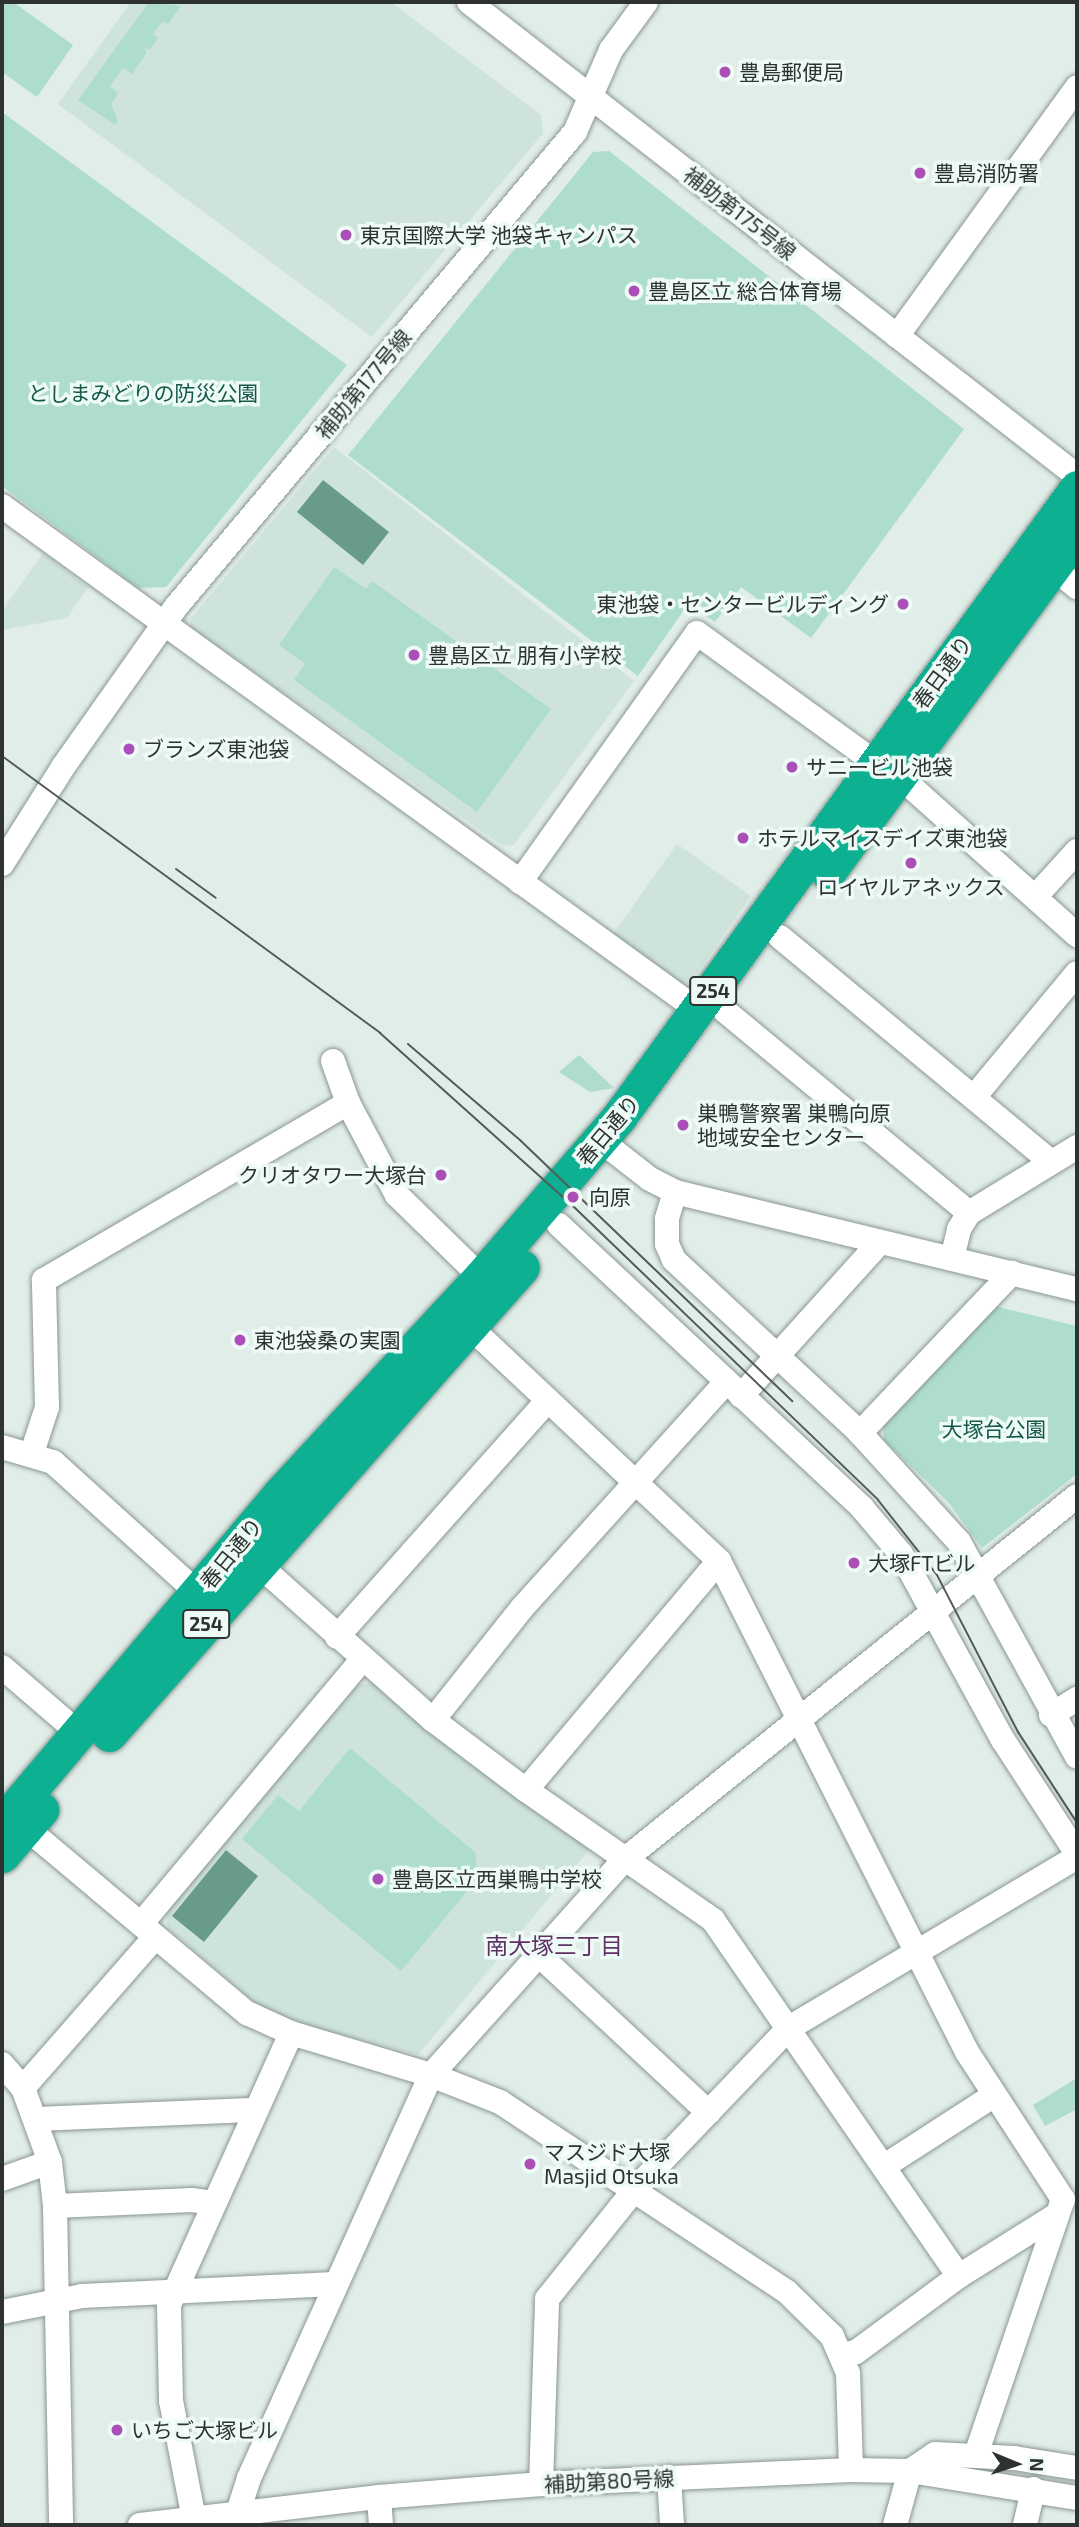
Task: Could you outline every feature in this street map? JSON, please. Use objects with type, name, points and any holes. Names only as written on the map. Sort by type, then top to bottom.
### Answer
[{"type":"highway","name":"春日通り","points":[[712,1011],[780,937],[1077,488]]},
{"type":"highway","name":"春日通り","points":[[2,1855],[14,1825],[79,1734],[208,1602],[260,1566],[559,1225],[610,1147],[888,770],[1065,577],[1077,534]]},
{"type":"highway","name":"春日通り","points":[[14,1825],[208,1602],[279,1495],[481,1277],[610,1147]]},
{"type":"street","name":"補助第175号線","points":[[469,2],[1077,476]]},
{"type":"street","name":"補助第177号線","points":[[2,864],[68,760],[163,625],[575,132],[611,50],[646,2]]},
{"type":"street","points":[[897,336],[1077,87]]},
{"type":"street","points":[[2,506],[520,882],[712,1011],[969,1213]]},
{"type":"street","points":[[520,882],[697,633],[888,770],[1036,896],[1077,935]]},
{"type":"street","points":[[1036,896],[1077,851]]},
{"type":"street","points":[[780,937],[1051,1162]]},
{"type":"street","points":[[974,1097],[1077,973]]},
{"type":"street","points":[[333,1061],[348,1103],[397,1195],[481,1277]]},
{"type":"street","points":[[32,1453],[47,1407],[44,1280],[348,1103]]},
{"type":"street","points":[[610,1147],[650,1179],[675,1192],[1077,1289]]},
{"type":"street","points":[[952,1258],[959,1229],[969,1213],[1077,1147]]},
{"type":"street","points":[[675,1192],[667,1219],[667,1244],[674,1260],[860,1433],[959,1542],[1051,1715],[1077,1757]]},
{"type":"street","points":[[541,2484],[547,2299],[635,2189],[789,2028],[1077,1855],[1003,1740],[901,1554],[862,1508],[559,1225]]},
{"type":"street","points":[[433,1720],[522,1608],[635,1480],[733,1389],[776,1354],[880,1242]]},
{"type":"street","points":[[860,1433],[1012,1273]]},
{"type":"street","points":[[470,1326],[719,1561],[915,1952],[993,2096],[1059,2207],[976,2455]]},
{"type":"street","points":[[337,1637],[548,1400]]},
{"type":"street","points":[[2,1447],[32,1453],[53,1462],[208,1602]]},
{"type":"street","points":[[235,2520],[335,2284],[431,2075],[624,1860],[1077,1496]]},
{"type":"street","points":[[526,1790],[719,1561]]},
{"type":"street","points":[[260,1566],[362,1660],[433,1720],[526,1790],[713,1920],[886,2165],[959,2276]]},
{"type":"street","points":[[23,2088],[362,1660]]},
{"type":"street","points":[[2,1667],[79,1734]]},
{"type":"street","points":[[1051,1715],[1077,1699]]},
{"type":"street","points":[[14,1825],[148,1930],[247,2013],[291,2033],[431,2075],[500,2102],[787,2292],[814,2314],[841,2355],[849,2384],[851,2470]]},
{"type":"street","points":[[538,1954],[709,2113]]},
{"type":"street","points":[[194,2519],[171,2401],[169,2305],[291,2033]]},
{"type":"street","points":[[2,2064],[23,2088],[37,2119],[50,2162],[55,2206],[61,2525]]},
{"type":"street","points":[[886,2165],[993,2096]]},
{"type":"street","points":[[37,2119],[257,2110]]},
{"type":"street","points":[[2,2179],[50,2162]]},
{"type":"street","points":[[55,2206],[192,2200],[214,2203]]},
{"type":"street","points":[[841,2355],[856,2351],[1059,2207]]},
{"type":"street","points":[[2,2312],[57,2300],[335,2284]]},
{"type":"street","points":[[895,2525],[910,2471],[935,2454],[976,2455],[1077,2468]]},
{"type":"street","name":"補助第80号線","points":[[140,2525],[194,2519],[235,2520],[379,2497],[541,2484],[851,2470],[910,2471],[1077,2498]]},
{"type":"street","points":[[669,2477],[672,2525]]},
{"type":"street","points":[[1025,2525],[1033,2489]]},
{"type":"street","points":[[379,2497],[381,2525]]},
{"type":"shaded area","name":"東京国際大学 池袋キャンパス","points":[[131,2],[391,2],[541,115],[543,133],[372,337],[58,104]]},
{"type":"shaded area","name":"豊島区立 朋有小学校","points":[[334,447],[634,681],[514,845],[503,846],[191,628],[191,618]]},
{"type":"shaded area","points":[[323,480],[389,532],[363,565],[297,512]]},
{"type":"shaded area","points":[[43,553],[88,587],[67,618],[2,630],[2,611]]},
{"type":"shaded area","points":[[677,844],[751,896],[687,988],[611,937]]},
{"type":"shaded area","name":"豊島区立西巣鴨中学校","points":[[374,1683],[590,1849],[418,2055],[322,2030],[261,2008],[168,1928],[165,1909],[358,1684]]},
{"type":"shaded area","points":[[226,1850],[258,1876],[204,1942],[172,1916]]},
{"type":"green space","points":[[2,2],[13,2],[73,45],[37,97],[2,72]]},
{"type":"green space","points":[[149,2],[181,6],[168,24],[162,22],[153,34],[158,38],[149,50],[145,47],[146,54],[132,74],[123,68],[110,86],[118,93],[111,104],[118,121],[115,125],[78,100]]},
{"type":"green space","name":"としまみどりの防災公園","points":[[2,112],[347,365],[166,587],[138,588],[2,486]]},
{"type":"green space","name":"豊島区立 総合体育場","points":[[609,151],[964,429],[811,638],[741,587],[715,622],[688,604],[638,676],[348,455],[593,152]]},
{"type":"green space","points":[[334,567],[366,589],[372,581],[551,709],[477,812],[294,680],[305,664],[279,645]]},
{"type":"green space","points":[[579,1055],[614,1088],[590,1092],[559,1072]]},
{"type":"green space","name":"大塚台公園","points":[[994,1306],[1077,1326],[1077,1474],[982,1548],[949,1503],[884,1440],[883,1422]]},
{"type":"green space","points":[[350,1748],[475,1852],[478,1878],[401,1971],[242,1839],[278,1795],[299,1811]]},
{"type":"green space","points":[[1077,2078],[1077,2109],[1045,2126],[1033,2105]]},
{"type":"tram line","points":[[2,756],[380,1033],[574,1207],[878,1500],[937,1575],[1018,1732],[1077,1823]]},
{"type":"tram line","points":[[176,869],[216,898]]},
{"type":"tram line","points":[[408,1044],[521,1141],[792,1401]]},
{"type":"place","name":"豊島郵便局","points":[[725,72]]},
{"type":"place","name":"豊島消防署","points":[[920,173]]},
{"type":"place","name":"東京国際大学 池袋キャンパス","points":[[346,235]]},
{"type":"place","name":"豊島区立 総合体育場","points":[[634,291]]},
{"type":"place","name":"東池袋・センタービルディング","points":[[903,604]]},
{"type":"place","name":"豊島区立 朋有小学校","points":[[414,655]]},
{"type":"place","name":"ブランズ東池袋","points":[[129,749]]},
{"type":"place","name":"サニービル池袋","points":[[792,767]]},
{"type":"place","name":"ホテルマイスデイズ東池袋","points":[[743,838]]},
{"type":"place","name":"ロイヤルアネックス","points":[[911,863]]},
{"type":"place","name":"巣鴨警察署 巣鴨向原 地域安全センター","points":[[683,1125]]},
{"type":"place","name":"クリオタワー大塚台","points":[[441,1175]]},
{"type":"place","name":"向原","points":[[573,1197]]},
{"type":"place","name":"東池袋桑の実園","points":[[240,1340]]},
{"type":"place","name":"大塚FTビル","points":[[854,1563]]},
{"type":"place","name":"豊島区立西巣鴨中学校","points":[[378,1879]]},
{"type":"place","name":"マスジド大塚 Masjid Otsuka","points":[[530,2164]]},
{"type":"place","name":"いちご大塚ビル","points":[[117,2430]]},
{"type":"district","name":"南大塚三丁目","points":[[554,1945]]}]
